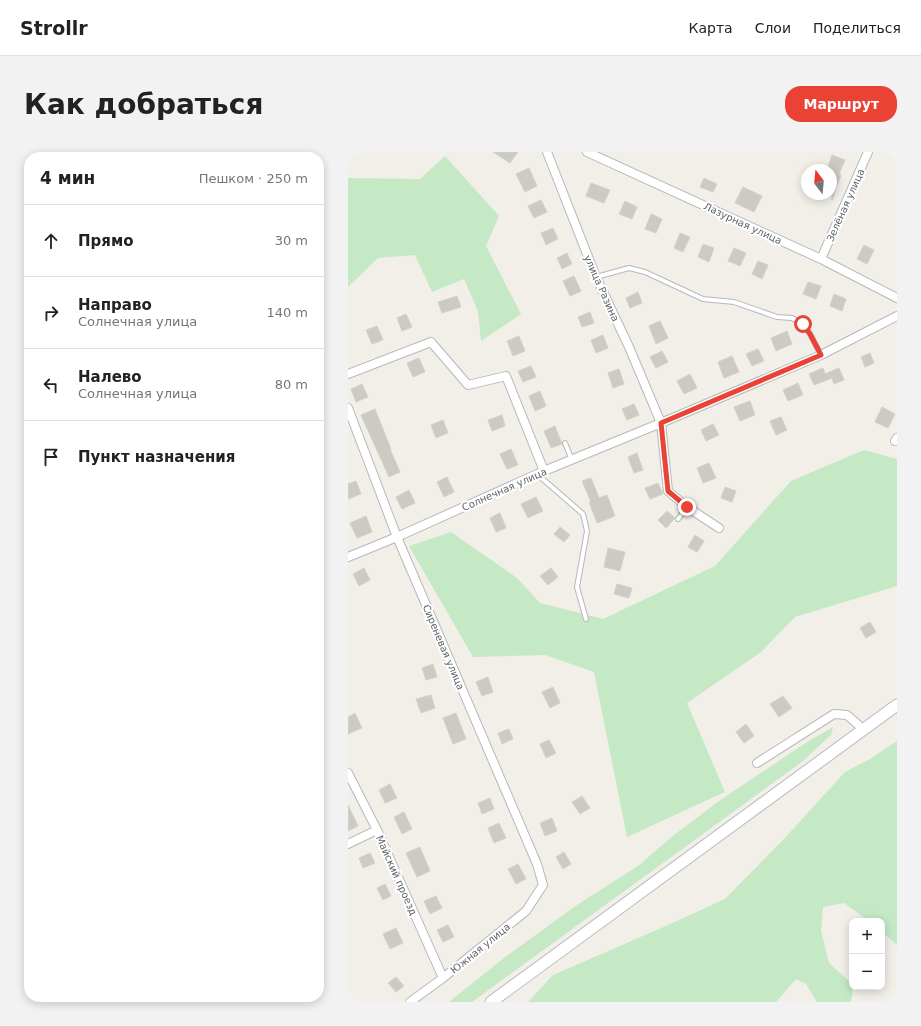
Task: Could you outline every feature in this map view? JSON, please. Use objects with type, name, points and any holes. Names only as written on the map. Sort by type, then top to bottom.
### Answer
[{"type":"street","name":"улица Разина","points":[[547,152],[596,277],[629,348],[661,423]]},
{"type":"street","name":"Лазурная улица","points":[[587,152],[821,259],[897,298]]},
{"type":"street","name":"Зелёная улица","points":[[821,259],[868,152]]},
{"type":"street","name":"Солнечная улица","points":[[348,557],[397,537],[540,473],[821,355],[897,316]]},
{"type":"street","points":[[348,374],[431,342],[468,385],[506,376],[540,473]]},
{"type":"street","name":"Сиреневая улица","points":[[348,408],[397,537],[538,864],[543,886]]},
{"type":"street","points":[[661,423],[668,491],[687,507],[719,528]]},
{"type":"street","points":[[491,1002],[897,705]]},
{"type":"street","points":[[757,763],[834,714],[847,715],[863,729]]},
{"type":"street","name":"Майский проезд","points":[[348,773],[377,830],[442,978]]},
{"type":"street","points":[[348,844],[377,830]]},
{"type":"street","name":"Южная улица","points":[[410,1002],[526,911],[543,886]]},
{"type":"lane","points":[[596,277],[629,268],[645,272],[703,299],[734,302],[777,317],[792,318],[803,324],[821,355]]},
{"type":"lane","points":[[565,443],[572,460]]},
{"type":"lane","points":[[540,473],[583,514],[587,531],[577,587],[586,619]]},
{"type":"lane","points":[[678,519],[687,507]]},
{"type":"green space","points":[[445,156],[499,216],[486,246],[521,314],[481,341],[478,311],[464,279],[432,292],[415,255],[378,258],[348,287],[348,178],[420,179]]},
{"type":"green space","points":[[864,450],[897,459],[897,586],[795,617],[761,652],[687,703],[725,792],[627,837],[594,672],[545,655],[473,657],[409,546],[451,532],[517,578],[540,603],[603,619],[715,566],[791,481]]},
{"type":"green space","points":[[833,727],[831,735],[803,761],[472,1002],[449,1002],[504,958],[577,905],[638,866],[674,835],[719,801],[804,744]]},
{"type":"green space","points":[[897,741],[897,945],[885,935],[885,918],[865,918],[844,903],[823,907],[821,931],[829,963],[849,981],[849,990],[853,990],[851,1002],[817,1002],[806,984],[796,979],[776,1002],[528,1002],[553,975],[725,899],[783,840],[845,772],[870,759]]},
{"type":"building","points":[[493,152],[518,152],[510,163]]},
{"type":"building","points":[[832,155],[845,160],[839,174],[841,175],[837,186],[837,164],[829,164]]},
{"type":"building","points":[[529,168],[537,186],[525,192],[516,174]]},
{"type":"building","points":[[704,178],[717,184],[713,192],[700,187]]},
{"type":"building","points":[[591,183],[610,190],[604,203],[586,196]]},
{"type":"building","points":[[743,187],[762,196],[754,212],[735,203]]},
{"type":"building","points":[[541,200],[547,212],[534,218],[528,206]]},
{"type":"building","points":[[625,201],[637,207],[632,219],[619,214]]},
{"type":"building","points":[[651,214],[662,219],[656,233],[645,229]]},
{"type":"building","points":[[553,228],[558,239],[546,245],[541,233]]},
{"type":"building","points":[[680,233],[690,237],[683,252],[674,248]]},
{"type":"building","points":[[703,244],[714,248],[709,262],[698,257]]},
{"type":"building","points":[[864,245],[874,250],[867,264],[857,259]]},
{"type":"building","points":[[734,248],[746,253],[740,266],[728,261]]},
{"type":"building","points":[[567,253],[572,264],[562,269],[557,258]]},
{"type":"building","points":[[758,261],[768,265],[762,279],[752,274]]},
{"type":"building","points":[[574,276],[581,291],[570,296],[563,281]]},
{"type":"building","points":[[808,282],[821,286],[816,299],[803,294]]},
{"type":"building","points":[[638,292],[642,303],[630,308],[626,298]]},
{"type":"building","points":[[834,294],[846,299],[842,311],[830,306]]},
{"type":"building","points":[[457,296],[461,307],[442,313],[438,302]]},
{"type":"building","points":[[590,312],[594,323],[582,327],[578,317]]},
{"type":"building","points":[[406,314],[412,327],[402,331],[397,318]]},
{"type":"building","points":[[660,321],[668,338],[656,344],[649,326]]},
{"type":"building","points":[[377,326],[383,340],[372,344],[366,330]]},
{"type":"building","points":[[787,331],[792,344],[776,351],[771,338]]},
{"type":"building","points":[[603,335],[608,348],[596,353],[591,340]]},
{"type":"building","points":[[519,336],[525,351],[513,356],[507,341]]},
{"type":"building","points":[[758,349],[764,361],[752,366],[746,354]]},
{"type":"building","points":[[662,351],[668,362],[656,368],[650,357]]},
{"type":"building","points":[[870,353],[874,363],[865,367],[861,357]]},
{"type":"building","points":[[732,356],[739,372],[724,378],[718,362]]},
{"type":"building","points":[[419,358],[425,372],[413,377],[407,363]]},
{"type":"building","points":[[531,366],[536,377],[523,382],[518,371]]},
{"type":"building","points":[[823,368],[825,374],[839,368],[844,380],[834,384],[832,378],[814,385],[809,374]]},
{"type":"building","points":[[619,369],[624,384],[613,388],[608,373]]},
{"type":"building","points":[[690,374],[697,388],[684,394],[677,381]]},
{"type":"building","points":[[798,383],[803,395],[788,401],[783,390]]},
{"type":"building","points":[[362,384],[368,397],[356,402],[351,389]]},
{"type":"building","points":[[540,391],[546,406],[535,411],[529,396]]},
{"type":"building","points":[[750,401],[755,415],[740,421],[734,407]]},
{"type":"building","points":[[634,404],[639,415],[627,420],[622,409]]},
{"type":"building","points":[[882,407],[895,414],[888,428],[875,422]]},
{"type":"building","points":[[375,409],[400,472],[389,477],[361,415]]},
{"type":"building","points":[[502,415],[505,426],[492,431],[488,420]]},
{"type":"building","points":[[781,417],[787,430],[776,435],[770,421]]},
{"type":"building","points":[[443,420],[448,433],[436,438],[431,425]]},
{"type":"building","points":[[713,424],[719,435],[706,441],[701,430]]},
{"type":"building","points":[[555,426],[562,444],[551,448],[544,431]]},
{"type":"building","points":[[511,449],[518,465],[507,469],[500,454]]},
{"type":"building","points":[[637,453],[643,470],[634,473],[628,457]]},
{"type":"building","points":[[709,463],[716,478],[703,483],[697,468]]},
{"type":"building","points":[[447,477],[454,492],[444,497],[437,482]]},
{"type":"building","points":[[591,478],[599,498],[607,495],[615,516],[597,523],[589,502],[591,502],[582,481]]},
{"type":"building","points":[[356,481],[361,494],[348,499],[348,484]]},
{"type":"building","points":[[658,483],[663,494],[650,499],[645,488]]},
{"type":"building","points":[[725,487],[736,491],[732,502],[721,498]]},
{"type":"building","points":[[409,490],[415,503],[402,509],[396,497]]},
{"type":"building","points":[[536,497],[543,511],[528,518],[521,504]]},
{"type":"building","points":[[667,511],[675,518],[666,528],[658,520]]},
{"type":"building","points":[[500,513],[506,528],[496,532],[490,518]]},
{"type":"building","points":[[366,516],[372,532],[357,538],[350,523]]},
{"type":"building","points":[[560,527],[570,535],[564,542],[554,534]]},
{"type":"building","points":[[695,535],[704,541],[697,552],[688,547]]},
{"type":"building","points":[[608,548],[625,552],[620,571],[604,567]]},
{"type":"building","points":[[364,568],[370,580],[359,586],[353,574]]},
{"type":"building","points":[[551,568],[558,577],[548,585],[540,576]]},
{"type":"building","points":[[617,584],[632,588],[629,598],[614,594]]},
{"type":"building","points":[[870,622],[876,632],[866,638],[860,628]]},
{"type":"building","points":[[433,664],[437,677],[426,680],[422,668]]},
{"type":"building","points":[[488,677],[493,692],[482,696],[476,682]]},
{"type":"building","points":[[553,687],[560,703],[550,708],[542,692]]},
{"type":"building","points":[[431,695],[435,708],[421,713],[416,699]]},
{"type":"building","points":[[783,696],[792,708],[779,717],[770,704]]},
{"type":"building","points":[[355,713],[362,728],[348,734],[348,717]]},
{"type":"building","points":[[456,713],[466,739],[453,744],[443,718]]},
{"type":"building","points":[[746,724],[754,736],[744,743],[736,732]]},
{"type":"building","points":[[509,729],[513,739],[502,744],[498,733]]},
{"type":"building","points":[[549,740],[556,753],[546,758],[540,744]]},
{"type":"building","points":[[390,784],[397,798],[385,803],[379,790]]},
{"type":"building","points":[[582,796],[590,808],[580,814],[572,802]]},
{"type":"building","points":[[490,798],[494,809],[482,814],[478,803]]},
{"type":"building","points":[[348,805],[358,826],[348,831]]},
{"type":"building","points":[[404,812],[412,829],[402,834],[394,817]]},
{"type":"building","points":[[552,818],[557,831],[545,836],[540,823]]},
{"type":"building","points":[[499,823],[506,838],[494,843],[488,828]]},
{"type":"building","points":[[420,847],[430,871],[417,877],[406,853]]},
{"type":"building","points":[[564,852],[571,864],[563,869],[556,857]]},
{"type":"building","points":[[370,853],[375,863],[363,868],[359,858]]},
{"type":"building","points":[[518,864],[526,879],[516,884],[508,869]]},
{"type":"building","points":[[385,884],[391,896],[383,900],[377,888]]},
{"type":"building","points":[[436,896],[442,908],[430,914],[424,901]]},
{"type":"building","points":[[448,925],[454,937],[443,942],[437,930]]},
{"type":"building","points":[[396,928],[403,943],[390,949],[383,934]]},
{"type":"building","points":[[396,977],[404,986],[396,992],[388,983]]},
{"type":"route","points":[[687,507],[668,491],[661,423],[821,355],[803,324]]}]
